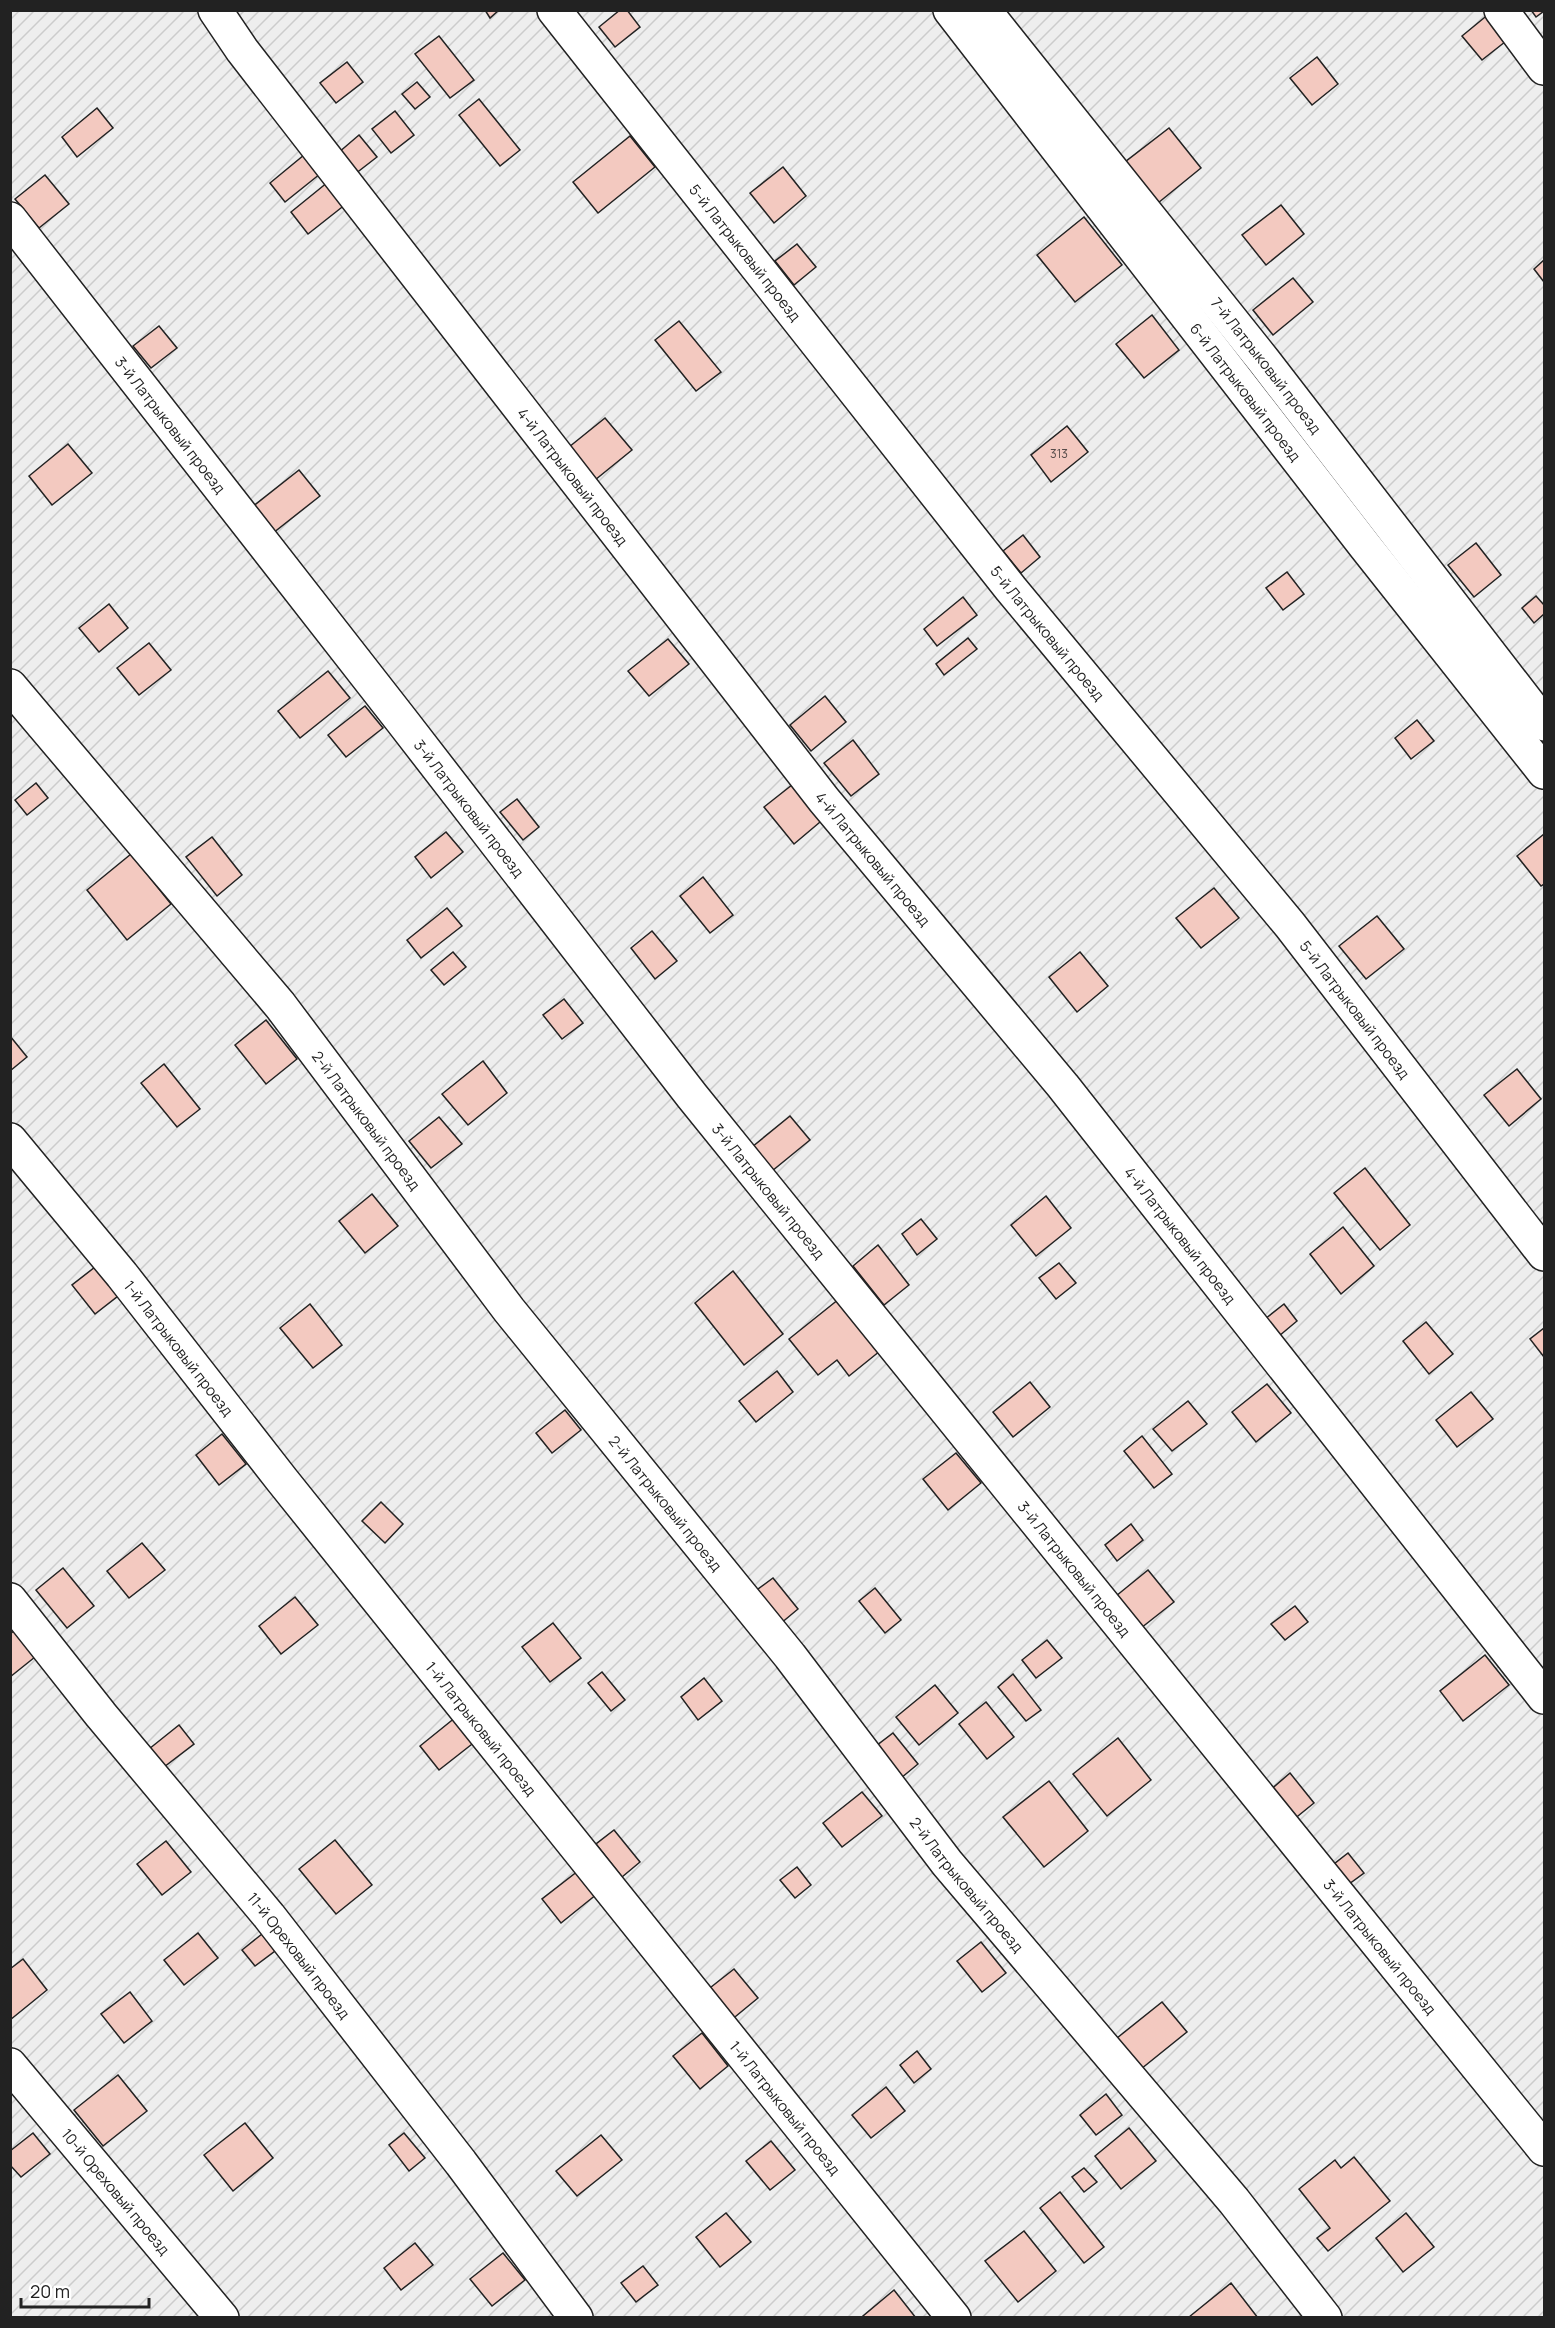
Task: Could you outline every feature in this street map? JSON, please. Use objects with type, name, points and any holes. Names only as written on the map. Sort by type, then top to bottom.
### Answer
[{"type":"lane","name":"4-й Латрыковый проезд","points":[[215,10],[242,50],[429,293],[824,800],[1063,1086],[1545,1697]]},
{"type":"lane","name":"5-й Латрыковый проезд","points":[[554,10],[1011,589],[1290,925],[1545,1254]]},
{"type":"lane","name":"6-й Латрыковый проезд","points":[[950,10],[1350,527],[1545,772]]},
{"type":"lane","name":"7-й Латрыковый проезд","points":[[984,10],[1264,362],[1545,724]]},
{"type":"lane","points":[[1501,10],[1545,68]]},
{"type":"lane","name":"3-й Латрыковый проезд","points":[[10,219],[692,1096],[1545,2149]]},
{"type":"lane","name":"2-й Латрыковый проезд","points":[[10,686],[280,1005],[509,1310],[790,1656],[947,1863],[1234,2201],[1325,2318]]},
{"type":"lane","name":"1-й Латрыковый проезд","points":[[10,1140],[122,1275],[282,1480],[954,2318]]},
{"type":"lane","name":"11-й Ореховый проезд","points":[[10,1600],[101,1715],[269,1916],[461,2163],[576,2318]]},
{"type":"lane","name":"10-й Ореховый проезд","points":[[10,2065],[222,2318]]},
{"type":"shaded area","points":[[11,11],[1544,11],[1544,2317],[11,2317]]},
{"type":"building","points":[[485,10],[499,10],[490,18]]},
{"type":"building","points":[[620,10],[627,10],[640,27],[615,47],[599,27]]},
{"type":"building","points":[[1531,10],[1544,10],[1544,11],[1536,17]]},
{"type":"building","points":[[1490,13],[1510,38],[1482,60],[1462,36]]},
{"type":"building","points":[[439,36],[474,80],[450,98],[415,54]]},
{"type":"building","points":[[1317,57],[1338,84],[1312,105],[1290,78]]},
{"type":"building","points":[[347,62],[363,82],[336,103],[320,83]]},
{"type":"building","points":[[417,82],[430,97],[415,109],[402,94]]},
{"type":"building","points":[[479,99],[520,150],[500,166],[459,115]]},
{"type":"building","points":[[97,108],[113,128],[77,157],[62,137]]},
{"type":"building","points":[[395,111],[414,135],[391,153],[372,129]]},
{"type":"building","points":[[1169,128],[1201,168],[1158,203],[1125,162]]},
{"type":"building","points":[[359,135],[377,157],[355,174],[338,153]]},
{"type":"building","points":[[630,136],[655,167],[598,213],[573,182]]},
{"type":"building","points":[[304,155],[320,174],[285,202],[270,183]]},
{"type":"building","points":[[783,167],[806,196],[774,223],[750,193]]},
{"type":"building","points":[[45,175],[69,204],[39,228],[15,199]]},
{"type":"building","points":[[328,182],[346,204],[308,234],[291,212]]},
{"type":"building","points":[[1281,205],[1304,234],[1266,265],[1242,235]]},
{"type":"building","points":[[1084,217],[1122,265],[1075,302],[1037,255]]},
{"type":"building","points":[[797,244],[816,267],[794,285],[775,261]]},
{"type":"building","points":[[1544,260],[1544,282],[1534,269]]},
{"type":"building","points":[[1293,278],[1313,302],[1273,335],[1253,310]]},
{"type":"building","points":[[1152,315],[1179,350],[1144,378],[1116,344]]},
{"type":"building","points":[[679,321],[721,372],[696,391],[655,340]]},
{"type":"building","points":[[159,326],[177,348],[151,368],[133,346]]},
{"type":"building","points":[[605,418],[632,450],[595,480],[569,447]]},
{"type":"building","points":[[1067,426],[1088,452],[1051,482],[1031,455]]},
{"type":"building","points":[[68,444],[92,473],[52,505],[29,476]]},
{"type":"building","points":[[299,470],[320,496],[268,537],[247,511]]},
{"type":"building","points":[[1023,535],[1040,557],[1021,573],[1003,551]]},
{"type":"building","points":[[1476,543],[1501,575],[1474,597],[1448,565]]},
{"type":"building","points":[[1287,572],[1304,594],[1283,610],[1266,588]]},
{"type":"building","points":[[1536,596],[1544,605],[1544,614],[1534,623],[1522,608]]},
{"type":"building","points":[[963,597],[977,615],[937,646],[924,629]]},
{"type":"building","points":[[109,604],[128,628],[99,652],[79,628]]},
{"type":"building","points":[[968,638],[977,649],[944,675],[936,664]]},
{"type":"building","points":[[668,639],[689,664],[649,696],[628,671]]},
{"type":"building","points":[[149,643],[171,670],[139,695],[117,668]]},
{"type":"building","points":[[328,671],[350,698],[300,738],[278,711]]},
{"type":"building","points":[[825,696],[846,722],[811,751],[790,725]]},
{"type":"building","points":[[365,706],[383,728],[346,757],[328,735]]},
{"type":"building","points":[[1417,720],[1434,741],[1411,759],[1395,738]]},
{"type":"building","points":[[853,740],[879,774],[851,796],[824,763]]},
{"type":"building","points":[[797,781],[826,817],[794,844],[764,807]]},
{"type":"building","points":[[36,783],[48,798],[27,815],[15,800]]},
{"type":"building","points":[[517,799],[539,827],[523,840],[500,812]]},
{"type":"building","points":[[446,832],[463,852],[431,878],[415,857]]},
{"type":"building","points":[[1544,834],[1544,884],[1541,886],[1517,856]]},
{"type":"building","points":[[212,837],[242,875],[217,896],[186,857]]},
{"type":"building","points":[[131,854],[171,904],[127,940],[87,890]]},
{"type":"building","points":[[703,877],[733,915],[710,933],[680,896]]},
{"type":"building","points":[[1214,888],[1239,918],[1201,948],[1176,918]]},
{"type":"building","points":[[447,908],[462,926],[421,958],[407,940]]},
{"type":"building","points":[[1377,916],[1404,949],[1366,979],[1339,946]]},
{"type":"building","points":[[652,931],[677,961],[655,979],[631,948]]},
{"type":"building","points":[[453,952],[466,967],[444,985],[431,970]]},
{"type":"building","points":[[1080,952],[1108,986],[1077,1012],[1049,977]]},
{"type":"building","points":[[564,999],[583,1023],[562,1039],[543,1015]]},
{"type":"building","points":[[266,1020],[297,1059],[266,1084],[235,1045]]},
{"type":"building","points":[[10,1036],[27,1057],[10,1071]]},
{"type":"building","points":[[483,1061],[507,1093],[468,1125],[442,1094]]},
{"type":"building","points":[[164,1064],[200,1109],[177,1127],[141,1083]]},
{"type":"building","points":[[1517,1069],[1541,1099],[1509,1126],[1484,1095]]},
{"type":"building","points":[[790,1116],[810,1140],[772,1171],[752,1147]]},
{"type":"building","points":[[439,1117],[462,1144],[431,1168],[409,1141]]},
{"type":"building","points":[[1365,1168],[1410,1225],[1380,1250],[1334,1193]]},
{"type":"building","points":[[372,1194],[398,1226],[365,1253],[339,1221]]},
{"type":"building","points":[[1046,1196],[1071,1228],[1036,1256],[1011,1225]]},
{"type":"building","points":[[921,1219],[937,1239],[917,1255],[902,1234]]},
{"type":"building","points":[[1343,1227],[1374,1266],[1341,1294],[1310,1254]]},
{"type":"building","points":[[878,1245],[909,1285],[884,1305],[853,1266]]},
{"type":"building","points":[[1059,1263],[1076,1283],[1056,1299],[1039,1278]]},
{"type":"building","points":[[95,1267],[118,1296],[95,1314],[72,1285]]},
{"type":"building","points":[[733,1271],[783,1334],[744,1365],[695,1303]]},
{"type":"building","points":[[839,1299],[880,1351],[849,1376],[837,1360],[818,1375],[789,1339]]},
{"type":"building","points":[[310,1304],[342,1345],[313,1368],[280,1328]]},
{"type":"building","points":[[1284,1304],[1297,1321],[1279,1336],[1265,1319]]},
{"type":"building","points":[[1426,1322],[1453,1354],[1429,1374],[1403,1341]]},
{"type":"building","points":[[1544,1328],[1544,1357],[1530,1339]]},
{"type":"building","points":[[777,1371],[793,1392],[756,1422],[739,1401]]},
{"type":"building","points":[[1030,1382],[1050,1407],[1013,1437],[993,1412]]},
{"type":"building","points":[[1267,1384],[1291,1413],[1256,1442],[1232,1412]]},
{"type":"building","points":[[1471,1392],[1493,1419],[1457,1447],[1436,1420]]},
{"type":"building","points":[[1188,1401],[1207,1424],[1172,1451],[1153,1429]]},
{"type":"building","points":[[565,1410],[581,1430],[552,1453],[536,1433]]},
{"type":"building","points":[[222,1434],[246,1464],[219,1485],[196,1455]]},
{"type":"building","points":[[1142,1436],[1172,1474],[1154,1488],[1124,1451]]},
{"type":"building","points":[[956,1453],[981,1483],[948,1510],[923,1479]]},
{"type":"building","points":[[381,1502],[403,1524],[385,1543],[362,1521]]},
{"type":"building","points":[[1131,1524],[1143,1540],[1117,1561],[1105,1545]]},
{"type":"building","points":[[142,1543],[165,1570],[129,1598],[107,1571]]},
{"type":"building","points":[[63,1568],[94,1606],[67,1628],[36,1590]]},
{"type":"building","points":[[1148,1570],[1174,1602],[1141,1628],[1116,1596]]},
{"type":"building","points":[[773,1578],[798,1609],[780,1624],[754,1592]]},
{"type":"building","points":[[875,1588],[901,1620],[885,1633],[859,1601]]},
{"type":"building","points":[[295,1597],[318,1625],[281,1654],[259,1626]]},
{"type":"building","points":[[1295,1606],[1308,1622],[1285,1640],[1271,1624]]},
{"type":"building","points":[[553,1623],[581,1658],[550,1682],[522,1647]]},
{"type":"building","points":[[14,1631],[35,1657],[10,1677],[10,1634]]},
{"type":"building","points":[[1047,1640],[1062,1658],[1036,1678],[1022,1660]]},
{"type":"building","points":[[1485,1655],[1509,1685],[1463,1721],[1440,1691]]},
{"type":"building","points":[[602,1672],[625,1700],[611,1711],[588,1683]]},
{"type":"building","points":[[1013,1674],[1041,1710],[1026,1721],[998,1687]]},
{"type":"building","points":[[704,1678],[722,1701],[698,1720],[681,1697]]},
{"type":"building","points":[[935,1685],[958,1713],[919,1745],[896,1717]]},
{"type":"building","points":[[986,1702],[1014,1737],[987,1759],[959,1724]]},
{"type":"building","points":[[456,1717],[476,1741],[439,1770],[420,1746]]},
{"type":"building","points":[[179,1725],[194,1744],[164,1767],[149,1749]]},
{"type":"building","points":[[893,1733],[918,1764],[901,1778],[876,1746]]},
{"type":"building","points":[[1118,1738],[1151,1780],[1107,1816],[1073,1774]]},
{"type":"building","points":[[1290,1773],[1314,1803],[1293,1820],[1269,1791]]},
{"type":"building","points":[[1049,1781],[1088,1831],[1044,1867],[1003,1817]]},
{"type":"building","points":[[862,1792],[882,1816],[842,1847],[823,1823]]},
{"type":"building","points":[[614,1830],[640,1862],[622,1877],[596,1844]]},
{"type":"building","points":[[335,1840],[372,1885],[336,1914],[299,1869]]},
{"type":"building","points":[[166,1841],[191,1872],[162,1895],[137,1864]]},
{"type":"building","points":[[1348,1853],[1364,1873],[1349,1884],[1334,1864]]},
{"type":"building","points":[[797,1867],[811,1885],[795,1898],[780,1880]]},
{"type":"building","points":[[578,1871],[597,1894],[561,1923],[542,1899]]},
{"type":"building","points":[[198,1933],[218,1958],[184,1985],[164,1960]]},
{"type":"building","points":[[262,1934],[275,1951],[255,1966],[242,1950]]},
{"type":"building","points":[[981,1942],[1006,1973],[982,1992],[957,1961]]},
{"type":"building","points":[[23,1959],[47,1990],[10,2020],[10,1969]]},
{"type":"building","points":[[734,1969],[758,1998],[730,2021],[706,1991]]},
{"type":"building","points":[[130,1992],[152,2021],[124,2043],[101,2014]]},
{"type":"building","points":[[1162,2002],[1187,2032],[1141,2069],[1117,2038]]},
{"type":"building","points":[[702,2033],[728,2066],[700,2089],[673,2056]]},
{"type":"building","points":[[917,2051],[931,2069],[914,2083],[900,2065]]},
{"type":"building","points":[[118,2075],[147,2111],[103,2146],[74,2110]]},
{"type":"building","points":[[886,2087],[905,2111],[871,2138],[852,2115]]},
{"type":"building","points":[[1106,2094],[1122,2115],[1096,2135],[1080,2115]]},
{"type":"building","points":[[245,2123],[273,2158],[233,2191],[204,2155]]},
{"type":"building","points":[[1129,2128],[1156,2161],[1121,2189],[1095,2156]]},
{"type":"building","points":[[33,2133],[50,2154],[21,2177],[10,2165],[10,2151]]},
{"type":"building","points":[[404,2133],[425,2158],[409,2171],[389,2145]]},
{"type":"building","points":[[601,2135],[622,2160],[577,2196],[556,2171]]},
{"type":"building","points":[[771,2141],[795,2170],[770,2190],[746,2161]]},
{"type":"building","points":[[1354,2157],[1390,2201],[1328,2251],[1317,2238],[1330,2228],[1299,2189],[1335,2160],[1341,2168]]},
{"type":"building","points":[[1084,2168],[1097,2182],[1084,2192],[1072,2177]]},
{"type":"building","points":[[1060,2192],[1104,2247],[1084,2263],[1040,2208]]},
{"type":"building","points":[[726,2213],[751,2242],[720,2267],[696,2237]]},
{"type":"building","points":[[1406,2213],[1434,2247],[1403,2272],[1376,2238]]},
{"type":"building","points":[[1024,2231],[1056,2271],[1018,2302],[985,2261]]},
{"type":"building","points":[[415,2243],[433,2265],[401,2290],[384,2268]]},
{"type":"building","points":[[503,2253],[525,2280],[492,2306],[470,2279]]},
{"type":"building","points":[[643,2266],[658,2285],[636,2302],[621,2283]]},
{"type":"building","points":[[1231,2283],[1258,2318],[1189,2318],[1189,2317]]},
{"type":"building","points":[[894,2290],[916,2318],[864,2318],[863,2316]]}]
